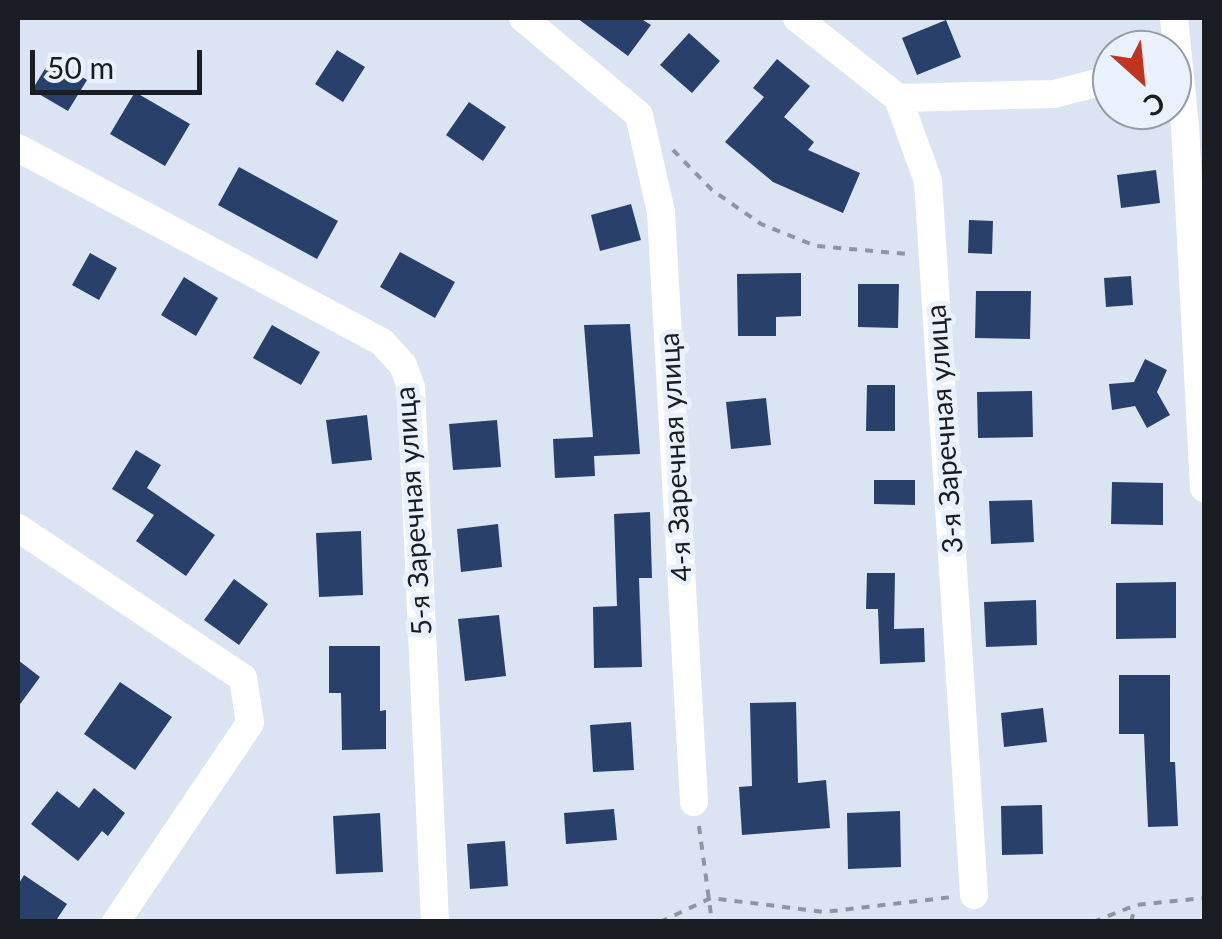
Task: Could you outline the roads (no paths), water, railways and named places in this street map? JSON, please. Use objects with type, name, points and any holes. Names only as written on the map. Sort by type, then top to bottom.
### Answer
[{"type":"street","name":"4-я Заречная улица","points":[[524,18],[638,115],[661,212],[694,802]]},
{"type":"street","points":[[797,18],[898,98],[1054,94],[1092,84]]},
{"type":"street","name":"3-я Заречная улица","points":[[898,98],[928,181],[974,895]]},
{"type":"street","points":[[1180,130],[1204,488]]},
{"type":"street","name":"5-я Заречная улица","points":[[18,148],[382,342],[403,365],[411,387],[435,922]]},
{"type":"street","points":[[18,528],[243,678],[250,723],[116,922]]}]
